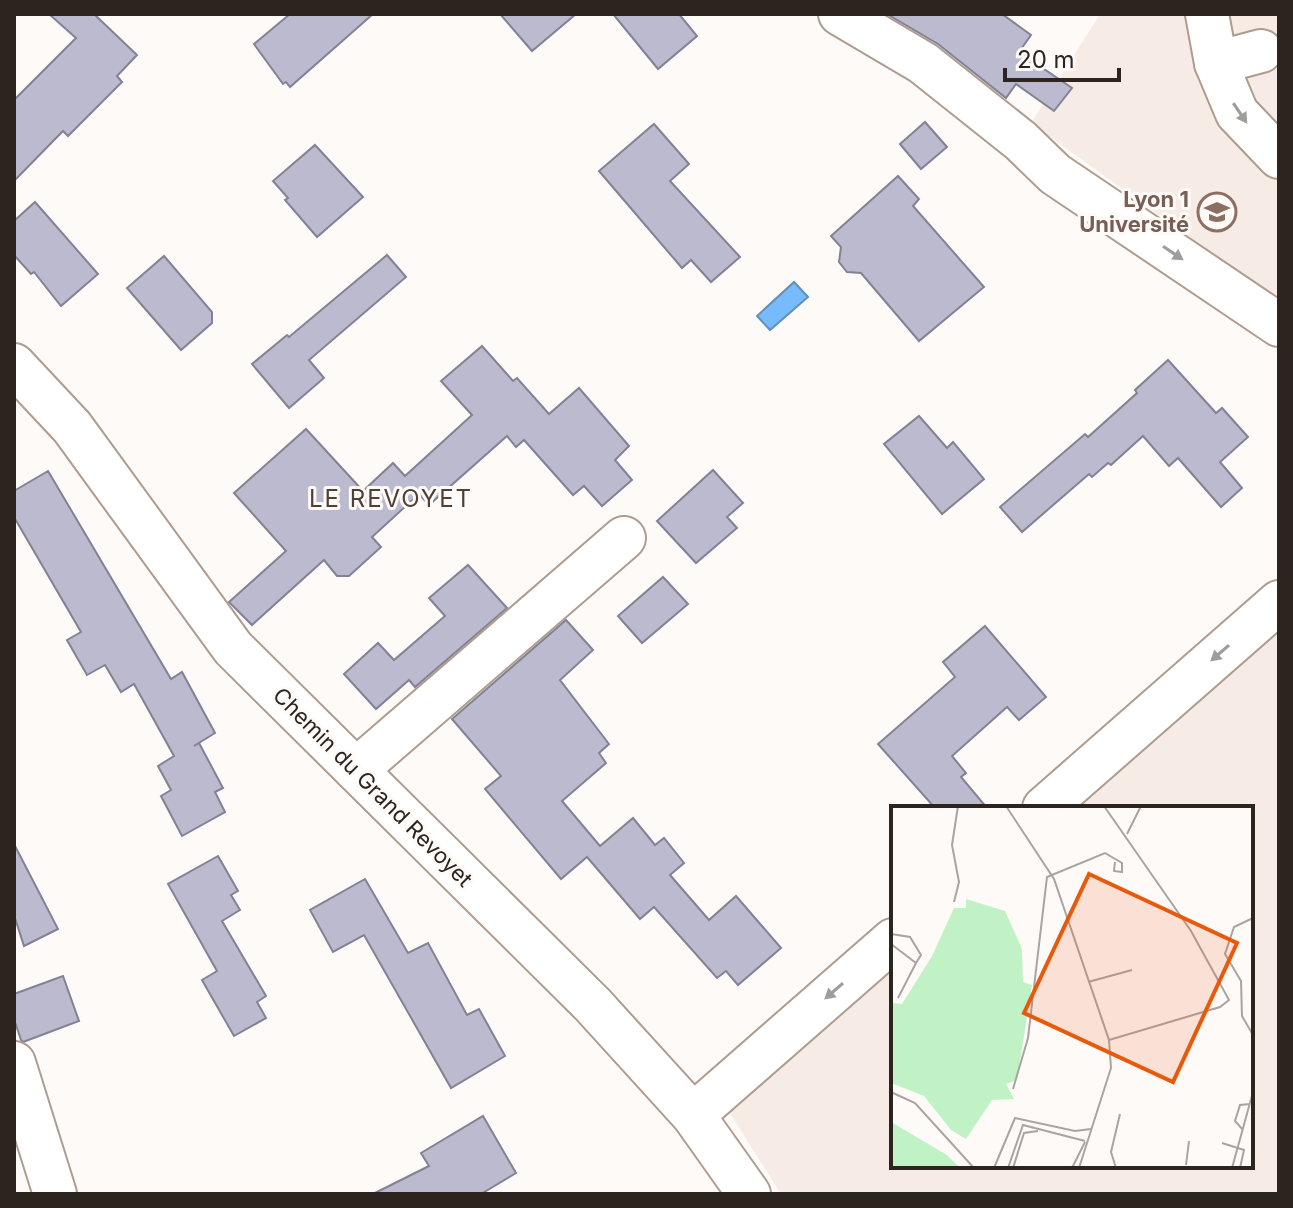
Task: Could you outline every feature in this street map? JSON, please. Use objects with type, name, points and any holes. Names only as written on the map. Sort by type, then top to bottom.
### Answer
[{"type":"street","points":[[840,14],[923,63],[1021,141],[1055,174],[1279,325]]},
{"type":"street","points":[[1207,14],[1216,63],[1237,113],[1279,157]]},
{"type":"street","points":[[1216,63],[1261,51]]},
{"type":"street","name":"Chemin du Grand Revoyet","points":[[14,365],[72,427],[233,648],[593,1005],[693,1115],[749,1194]]},
{"type":"street","points":[[356,770],[624,538]]},
{"type":"street","points":[[1046,806],[1279,602]]},
{"type":"street","points":[[693,1115],[891,942]]},
{"type":"street","points":[[14,1063],[55,1194]]},
{"type":"shaded area","name":"Lyon 1 Université","points":[[1100,14],[1279,14],[1279,302],[1031,123]]},
{"type":"shaded area","points":[[1279,628],[1279,1194],[781,1194],[729,1112],[891,967],[891,1168],[1253,1168],[1253,806],[1070,806]]},
{"type":"water","points":[[794,282],[808,297],[770,330],[757,316]]},
{"type":"building","points":[[49,14],[94,14],[137,55],[117,76],[122,82],[68,136],[63,131],[14,181],[14,100],[76,38]]},
{"type":"building","points":[[290,14],[373,14],[290,87],[286,82],[283,84],[254,44]]},
{"type":"building","points":[[500,14],[576,14],[532,51]]},
{"type":"building","points":[[613,14],[679,14],[697,36],[658,69]]},
{"type":"building","points":[[887,14],[1002,14],[1031,35],[1019,52],[1072,88],[1054,111],[1016,84],[1006,98],[938,44]]},
{"type":"building","points":[[925,122],[947,147],[921,169],[900,144]]},
{"type":"building","points":[[654,124],[689,164],[670,181],[740,257],[711,282],[691,260],[682,268],[599,171]]},
{"type":"building","points":[[315,145],[363,197],[317,237],[273,181]]},
{"type":"building","points":[[898,176],[919,199],[913,206],[984,287],[919,341],[861,273],[847,272],[839,262],[841,247],[831,236]]},
{"type":"building","points":[[35,202],[98,274],[61,306],[34,272],[31,274],[14,255],[14,221]]},
{"type":"building","points":[[387,255],[406,277],[309,360],[324,378],[289,408],[252,364]]},
{"type":"building","points":[[164,256],[212,312],[212,323],[181,350],[127,288]]},
{"type":"building","points":[[482,346],[513,381],[517,378],[549,414],[579,388],[629,446],[615,460],[632,480],[602,506],[584,486],[573,495],[524,440],[516,447],[507,436],[429,505],[419,494],[372,537],[381,547],[349,576],[337,576],[324,560],[252,625],[229,602],[286,551],[234,493],[306,429],[363,491],[393,463],[405,476],[472,415],[441,381]]},
{"type":"building","points":[[1168,360],[1216,413],[1222,408],[1248,437],[1220,462],[1242,488],[1221,507],[1178,458],[1169,466],[1143,436],[1111,465],[1108,463],[1092,477],[1089,474],[1022,532],[1000,507],[1085,434],[1088,437]]},
{"type":"building","points":[[919,416],[947,448],[953,442],[984,479],[942,514],[884,444]]},
{"type":"building","points":[[713,470],[743,503],[727,517],[737,528],[696,563],[657,521]]},
{"type":"building","points":[[48,471],[171,679],[182,672],[215,733],[194,746],[199,743],[223,788],[215,792],[225,812],[182,836],[161,796],[171,790],[158,766],[174,756],[134,684],[121,692],[105,665],[87,675],[67,640],[81,632],[14,517],[14,491]]},
{"type":"building","points":[[468,565],[507,608],[415,687],[409,680],[376,709],[344,674],[378,643],[394,660],[445,616],[429,598]]},
{"type":"building","points":[[663,577],[688,604],[642,643],[618,616]]},
{"type":"building","points":[[566,620],[593,650],[560,680],[609,744],[599,753],[606,763],[562,801],[600,846],[633,818],[655,845],[664,838],[684,863],[670,875],[709,920],[736,896],[781,948],[738,985],[726,971],[717,978],[654,907],[640,919],[587,857],[561,879],[485,789],[501,776],[452,719]]},
{"type":"building","points":[[985,626],[1046,697],[1019,720],[1007,707],[952,756],[966,773],[961,777],[985,806],[933,806],[878,744],[955,677],[943,662]]},
{"type":"building","points":[[14,844],[58,929],[24,946],[14,915]]},
{"type":"building","points":[[218,856],[238,891],[231,895],[240,910],[222,921],[266,996],[257,1002],[266,1018],[234,1036],[202,980],[217,971],[168,884]]},
{"type":"building","points":[[365,879],[408,953],[428,943],[467,1015],[479,1009],[505,1056],[451,1088],[364,935],[333,952],[310,910]]},
{"type":"building","points":[[63,976],[79,1021],[23,1042],[14,1019],[14,994]]},
{"type":"building","points":[[483,1116],[516,1173],[481,1194],[373,1194],[429,1166],[421,1153]]},
{"type":"place","name":"Lyon 1 Université","points":[[1217,212]]},
{"type":"district","name":"LE REVOYET","points":[[391,499]]}]
